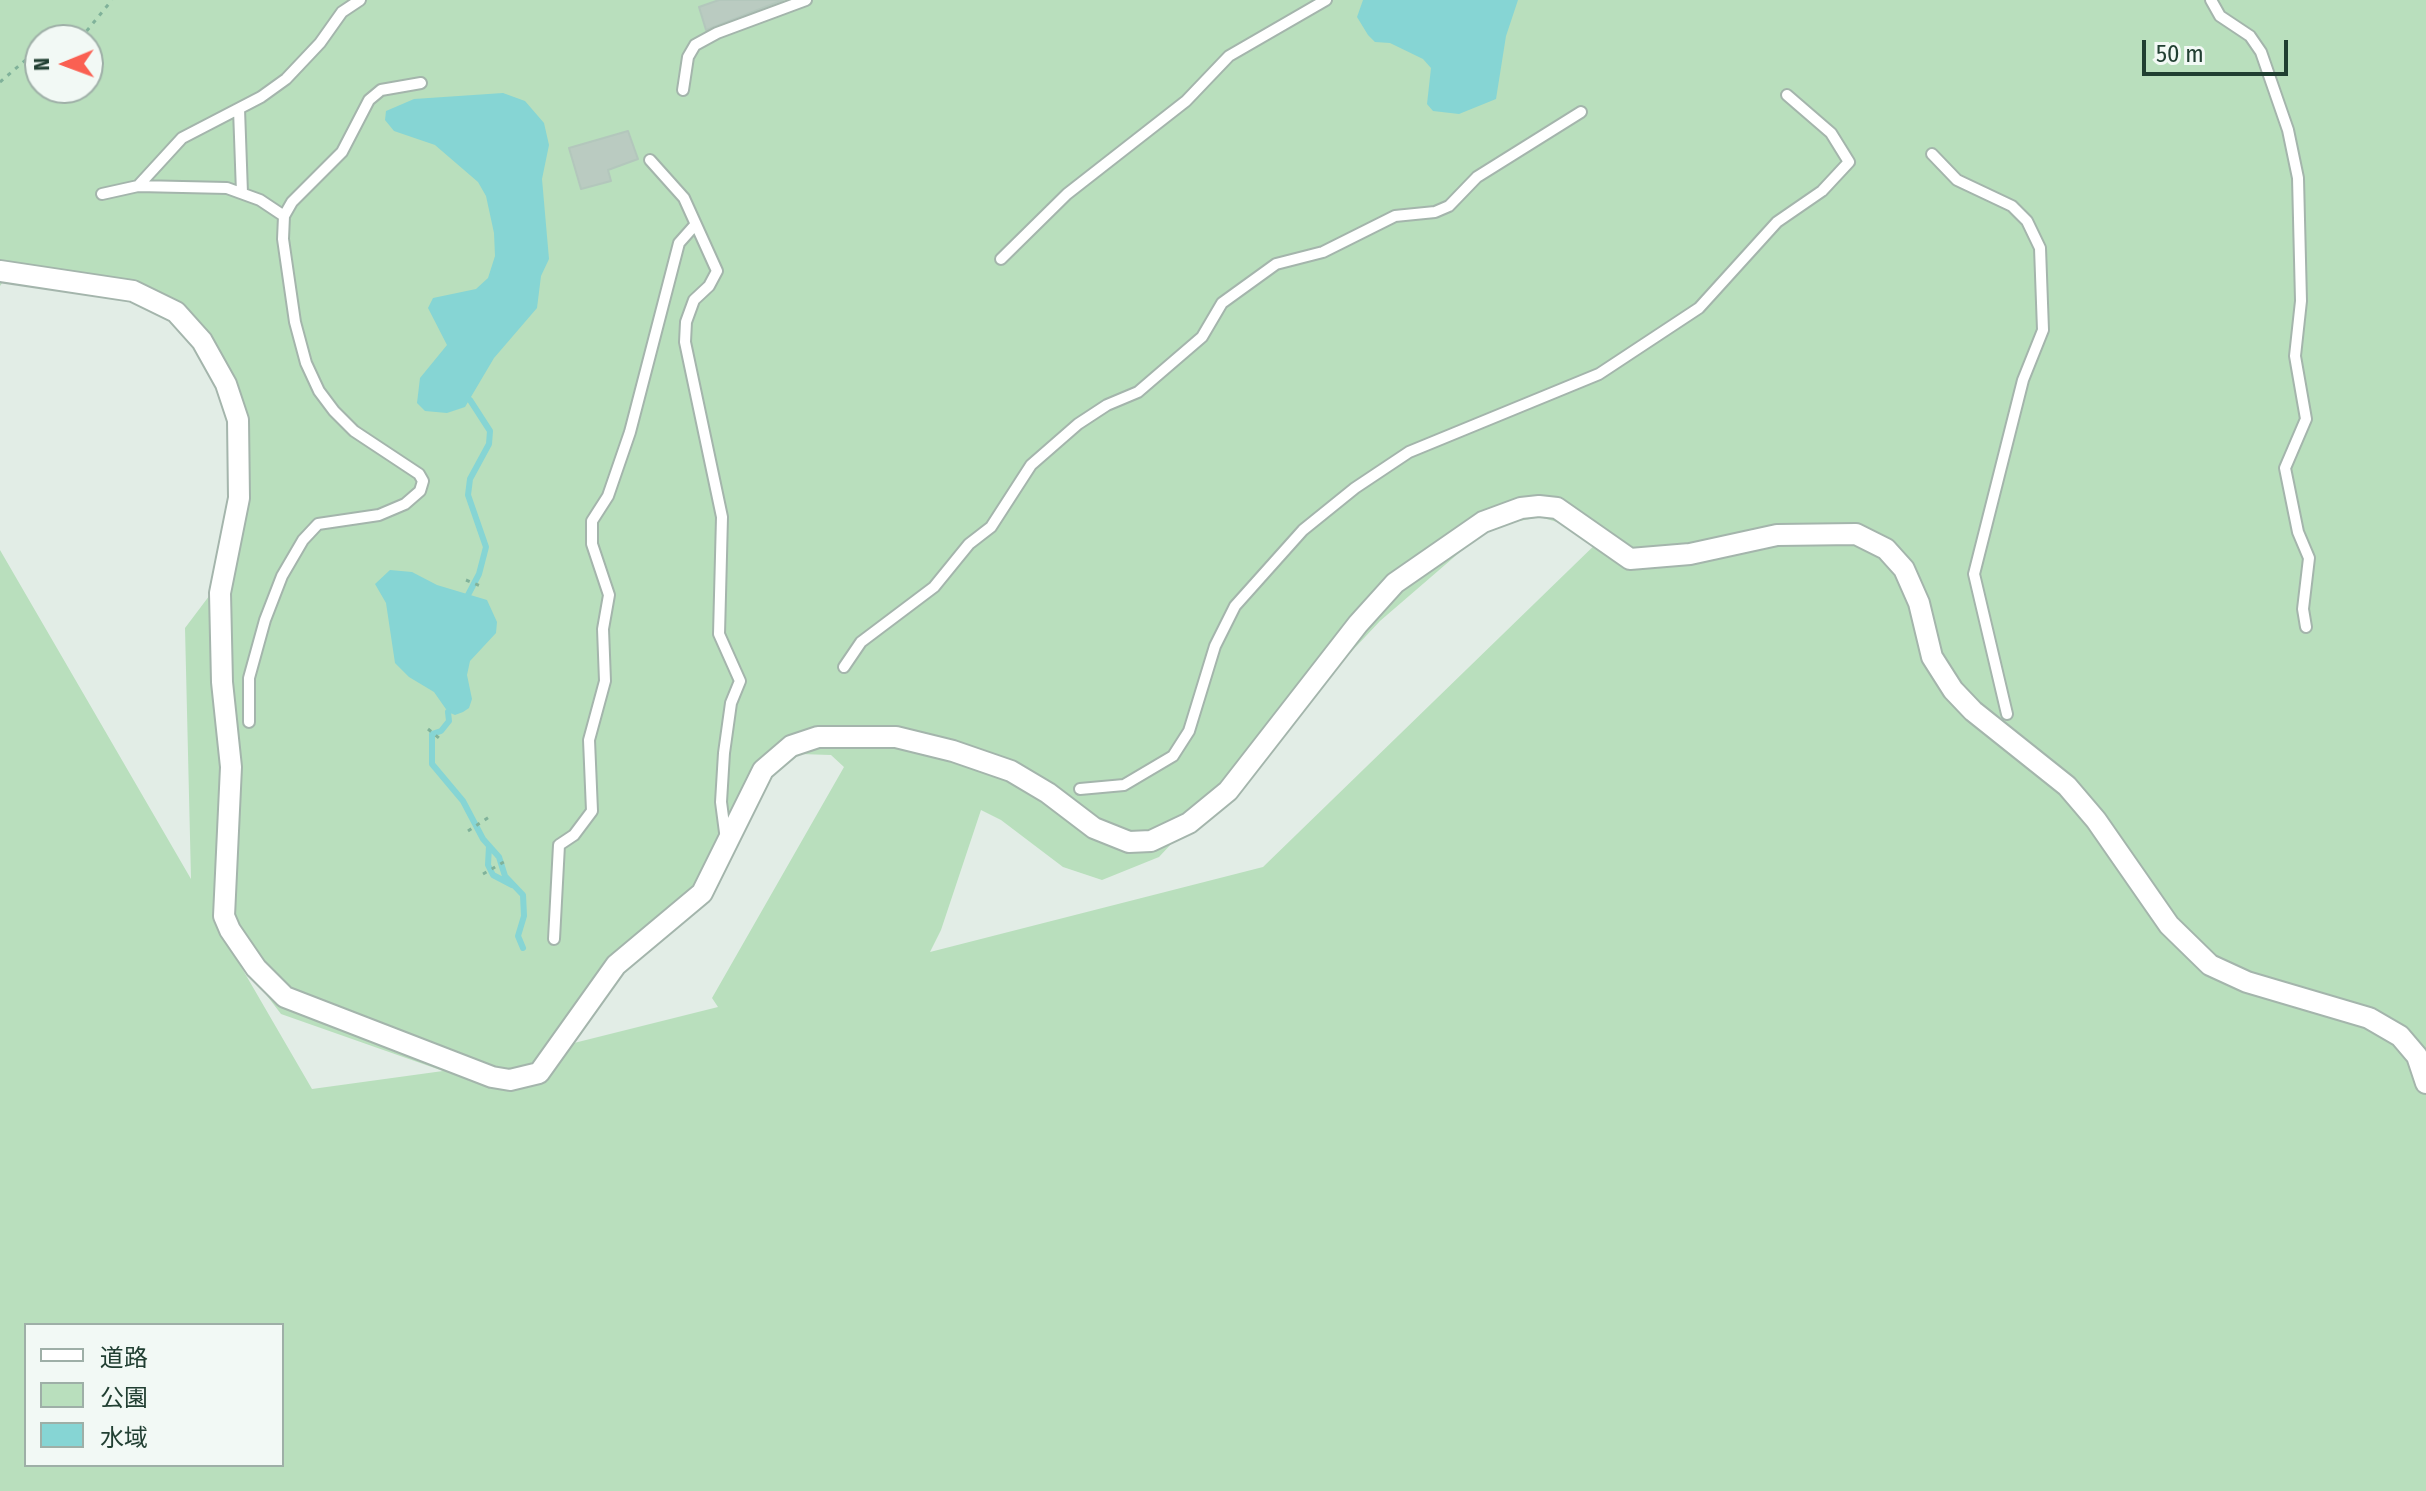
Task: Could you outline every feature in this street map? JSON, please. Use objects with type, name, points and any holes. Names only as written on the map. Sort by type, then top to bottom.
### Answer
[{"type":"street","points":[[0,271],[133,291],[176,312],[202,341],[226,384],[238,420],[239,498],[220,593],[222,682],[231,767],[224,916],[230,930],[256,968],[285,997],[492,1077],[510,1080],[539,1073],[616,965],[702,893],[747,796],[763,770],[791,746],[818,737],[896,737],[953,751],[1011,771],[1048,793],[1094,828],[1129,842],[1151,841],[1189,823],[1228,791],[1358,624],[1395,583],[1483,522],[1521,508],[1557,508],[1630,559],[1690,554],[1777,535],[1856,534],[1886,549],[1904,569],[1919,603],[1932,657],[1953,690],[1973,711],[2067,786],[2096,820],[2161,915],[2210,965],[2247,982],[2369,1018],[2400,1036],[2417,1056],[2426,1083]]},
{"type":"lane","points":[[138,186],[182,138],[239,109],[286,79],[320,43],[342,12],[360,0]]},
{"type":"lane","points":[[683,90],[688,57],[695,45],[731,27],[806,0]]},
{"type":"lane","points":[[1001,259],[1067,194],[1186,101],[1229,56],[1326,0]]},
{"type":"lane","points":[[2211,0],[2220,16],[2250,36],[2261,52],[2288,130],[2298,178],[2301,301],[2295,356],[2306,419],[2285,468],[2298,532],[2309,558],[2303,609],[2306,627]]},
{"type":"lane","points":[[249,722],[249,678],[265,620],[282,576],[303,540],[318,524],[379,515],[405,504],[417,497],[423,481],[401,460],[354,431],[319,391],[306,363],[295,322],[283,239],[284,216],[292,202],[342,152],[369,100],[381,90],[421,83]]},
{"type":"lane","points":[[1080,789],[1124,785],[1173,756],[1189,731],[1224,624],[1235,606],[1303,530],[1355,488],[1409,452],[1599,374],[1699,308],[1777,222],[1822,191],[1849,162],[1831,133],[1787,95]]},
{"type":"lane","points":[[239,109],[242,193]]},
{"type":"lane","points":[[844,667],[861,642],[934,587],[969,544],[991,527],[1031,465],[1078,424],[1107,405],[1138,392],[1202,337],[1222,303],[1276,264],[1323,252],[1395,216],[1435,212],[1449,206],[1477,177],[1581,112]]},
{"type":"lane","points":[[1932,154],[1957,180],[2012,206],[2027,221],[2040,248],[2043,330],[2023,380],[1974,574],[2007,714]]},
{"type":"lane","points":[[650,160],[684,198],[695,225],[707,242],[717,271],[709,286],[694,300],[686,322],[685,342],[722,517],[719,634],[740,681],[731,703],[724,753],[721,802],[726,846]]},
{"type":"lane","points":[[102,194],[138,186],[227,188],[284,216]]},
{"type":"lane","points":[[554,939],[559,845],[574,835],[592,811],[589,740],[605,681],[603,629],[609,595],[592,544],[592,521],[608,496],[630,432],[679,243],[695,225]]},
{"type":"path","points":[[92,24],[112,0]]},
{"type":"path","points":[[0,82],[24,65]]},
{"type":"path","points":[[466,580],[483,587]]},
{"type":"path","points":[[428,729],[439,738]]},
{"type":"path","points":[[468,831],[489,817]]},
{"type":"path","points":[[483,874],[509,859]]},
{"type":"green space","points":[[0,0],[2426,0],[2426,1491],[0,1491],[0,550],[191,879],[185,628],[231,567],[245,500],[221,361],[146,287],[12,269],[0,286]],"holes":[[[1540,517],[1604,536],[1263,867],[930,952],[941,930],[981,810],[1001,820],[1063,867],[1102,880],[1159,857],[1380,621],[1489,527]],[[800,754],[831,755],[844,767],[712,998],[718,1007],[574,1043],[622,973],[703,907],[759,787]],[[229,946],[281,1014],[443,1071],[312,1089]]]},
{"type":"water","points":[[1363,0],[1518,0],[1506,36],[1496,99],[1459,114],[1433,111],[1427,104],[1431,68],[1423,59],[1390,43],[1375,42],[1368,35],[1357,17]]},
{"type":"water","points":[[503,93],[525,101],[544,123],[549,145],[542,179],[549,259],[541,276],[537,308],[494,358],[465,407],[447,413],[425,411],[417,403],[420,378],[447,345],[428,308],[433,298],[476,289],[488,278],[495,256],[494,233],[486,196],[478,182],[435,145],[394,131],[385,120],[386,111],[414,99]]},
{"type":"water","points":[[390,570],[412,572],[437,585],[487,600],[497,622],[496,633],[470,661],[467,675],[472,699],[469,708],[463,712],[455,715],[448,712],[434,692],[409,677],[395,663],[386,603],[375,584]]},
{"type":"building","points":[[719,0],[783,0],[706,30],[699,7]]},
{"type":"building","points":[[628,131],[638,159],[608,170],[611,181],[581,189],[569,148]]},
{"type":"waterway","points":[[468,595],[479,574],[486,547],[468,495],[470,479],[489,444],[490,431],[470,400]]},
{"type":"waterway","points":[[448,712],[449,721],[441,731],[432,734],[432,764],[463,801],[483,839],[499,857],[505,876],[523,895],[524,916],[518,936],[523,948]]},
{"type":"waterway","points":[[489,846],[488,865],[493,875],[512,885]]}]
